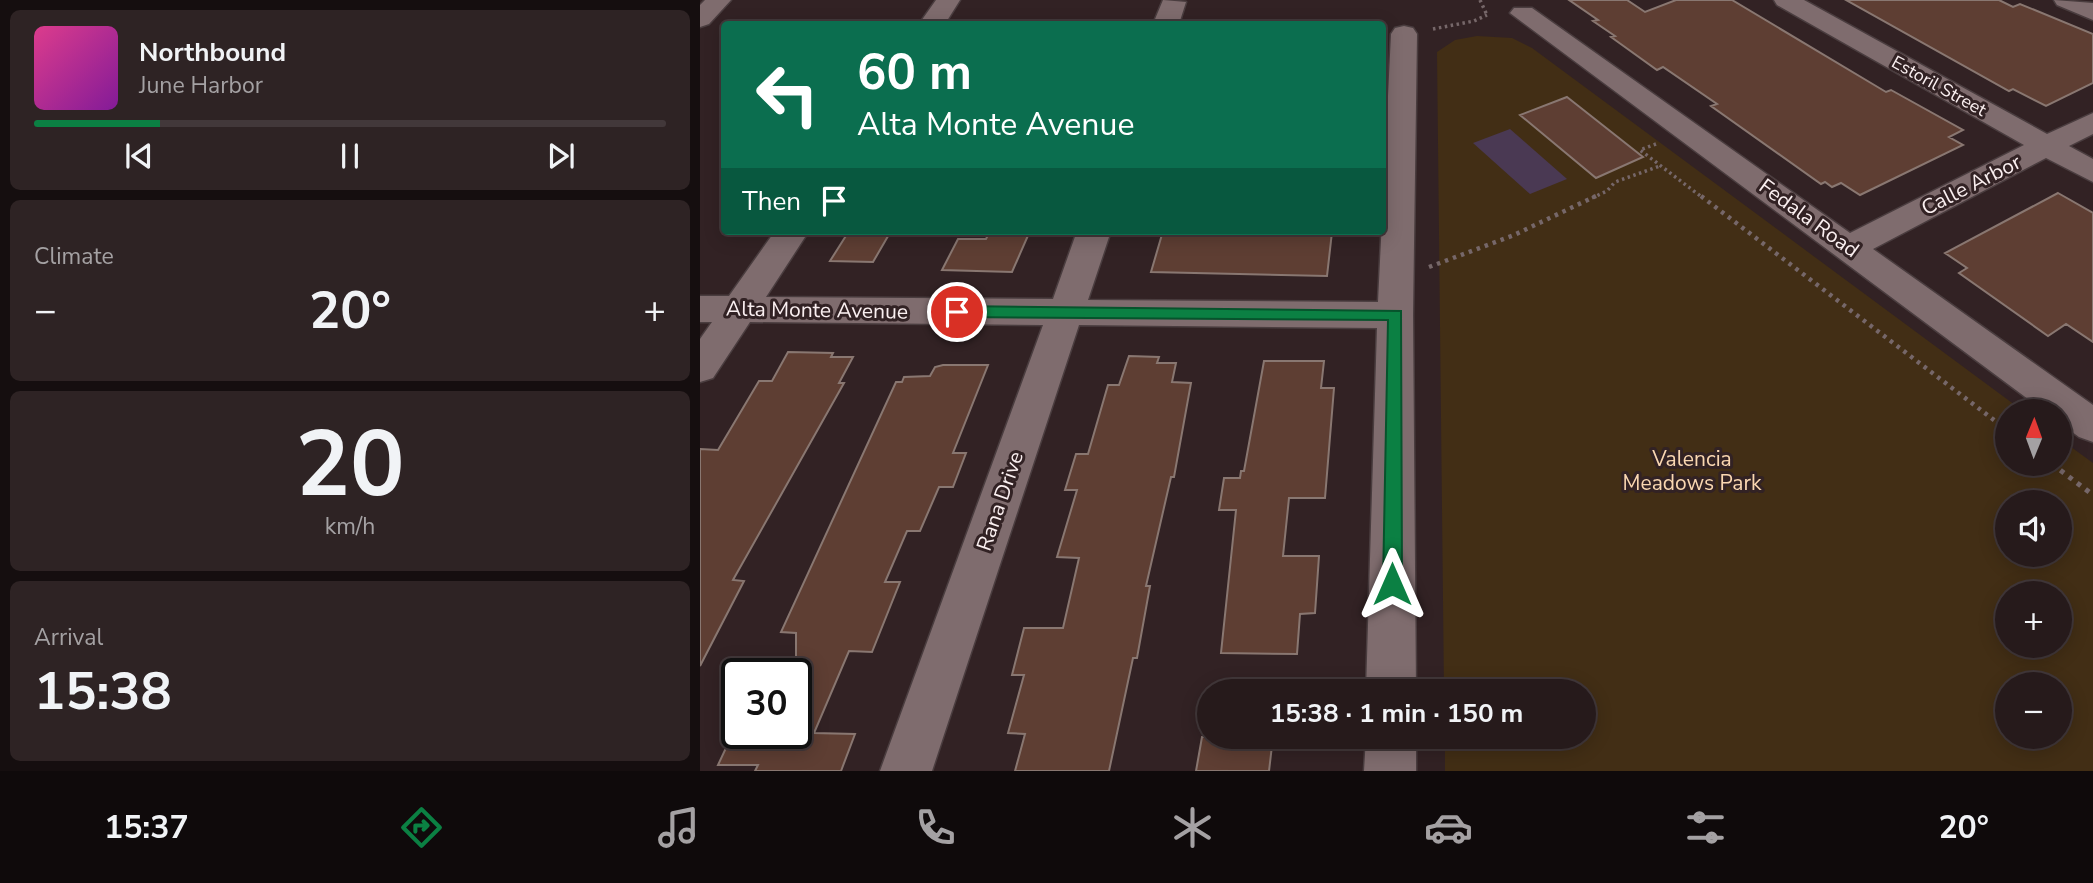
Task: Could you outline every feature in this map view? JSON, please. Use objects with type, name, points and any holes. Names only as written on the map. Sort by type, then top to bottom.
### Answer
[{"type":"street","points":[[700,19],[719,0]]},
{"type":"street","points":[[934,21],[948,0]]},
{"type":"street","name":"Estoril Street","points":[[1786,0],[2093,172]]},
{"type":"street","points":[[2066,0],[2093,12]]},
{"type":"street","name":"Fedala Road","points":[[1523,13],[2093,426]]},
{"type":"street","points":[[1391,679],[1395,315],[1404,34]]},
{"type":"street","name":"Calle Arbor","points":[[1849,247],[2093,122]]},
{"type":"street","points":[[700,368],[789,235]]},
{"type":"street","name":"Rana Drive","points":[[906,771],[1093,235]]},
{"type":"street","name":"Alta Monte Avenue","points":[[700,309],[1395,315]]},
{"type":"street","points":[[1390,771],[1391,749]]},
{"type":"path","points":[[1404,34],[1474,21],[1487,15]]},
{"type":"path","points":[[1688,130],[1640,150],[1995,421]]},
{"type":"path","points":[[1397,268],[1432,267],[1514,235],[1607,191],[1615,182],[1661,165]]},
{"type":"path","points":[[2068,476],[2093,495]]},
{"type":"green space","name":"Valencia Meadows Park","points":[[1477,36],[1512,38],[1532,48],[2007,399],[1995,399],[1995,476],[2072,476],[2072,448],[2093,463],[2093,771],[1445,771],[1445,749],[1596,749],[1596,679],[1444,679],[1437,52],[1455,40]]},
{"type":"shaded area","points":[[1510,129],[1567,179],[1530,194],[1473,143]]},
{"type":"building","points":[[1569,0],[1627,0],[1645,12],[1676,0],[1732,0],[1886,92],[1891,90],[1963,130],[1949,137],[1963,145],[1860,195],[1841,183],[1832,187],[1825,182],[1821,184],[1711,106],[1717,104],[1663,67],[1657,70],[1611,37],[1615,36],[1593,21],[1598,20]]},
{"type":"building","points":[[1846,0],[1999,0],[2013,7],[2020,4],[2093,34],[2093,83],[2046,106],[2013,89],[2009,91]]},
{"type":"building","points":[[1567,97],[1643,157],[1596,178],[1520,115]]},
{"type":"building","points":[[2058,193],[2093,213],[2093,342],[2066,324],[2048,336],[1959,273],[1967,268],[1945,253]]},
{"type":"building","points":[[846,235],[889,235],[873,262],[830,261]]},
{"type":"building","points":[[988,235],[1028,235],[1012,272],[942,270],[958,239],[986,239]]},
{"type":"building","points":[[1162,235],[1332,235],[1327,276],[1151,272]]},
{"type":"building","points":[[788,352],[833,353],[831,357],[853,357],[839,383],[844,383],[733,580],[744,581],[700,666],[700,449],[718,450],[759,381],[772,381]]},
{"type":"building","points":[[1129,356],[1159,357],[1157,363],[1176,363],[1172,382],[1191,383],[1174,477],[1171,477],[1146,586],[1150,586],[1137,658],[1133,658],[1109,771],[1015,771],[1025,734],[1008,733],[1024,675],[1012,675],[1024,628],[1063,628],[1079,558],[1057,557],[1077,490],[1065,490],[1076,454],[1088,454],[1108,385],[1119,385]]},
{"type":"building","points":[[1264,361],[1324,361],[1321,388],[1334,388],[1325,498],[1289,498],[1283,556],[1319,556],[1315,613],[1300,614],[1297,654],[1221,653],[1236,510],[1219,510],[1224,478],[1240,478],[1241,471],[1244,471]]},
{"type":"building","points":[[988,365],[953,453],[966,453],[953,487],[939,487],[920,531],[907,531],[885,582],[900,582],[872,652],[849,651],[814,733],[855,734],[841,771],[755,771],[758,765],[718,765],[726,749],[812,749],[812,658],[796,658],[796,633],[781,632],[896,382],[902,382],[904,377],[930,376],[935,367]]},
{"type":"building","points":[[1200,749],[1272,749],[1269,771],[1196,771]]},
{"type":"route","points":[[957,312],[1395,315],[1392,584]]}]
